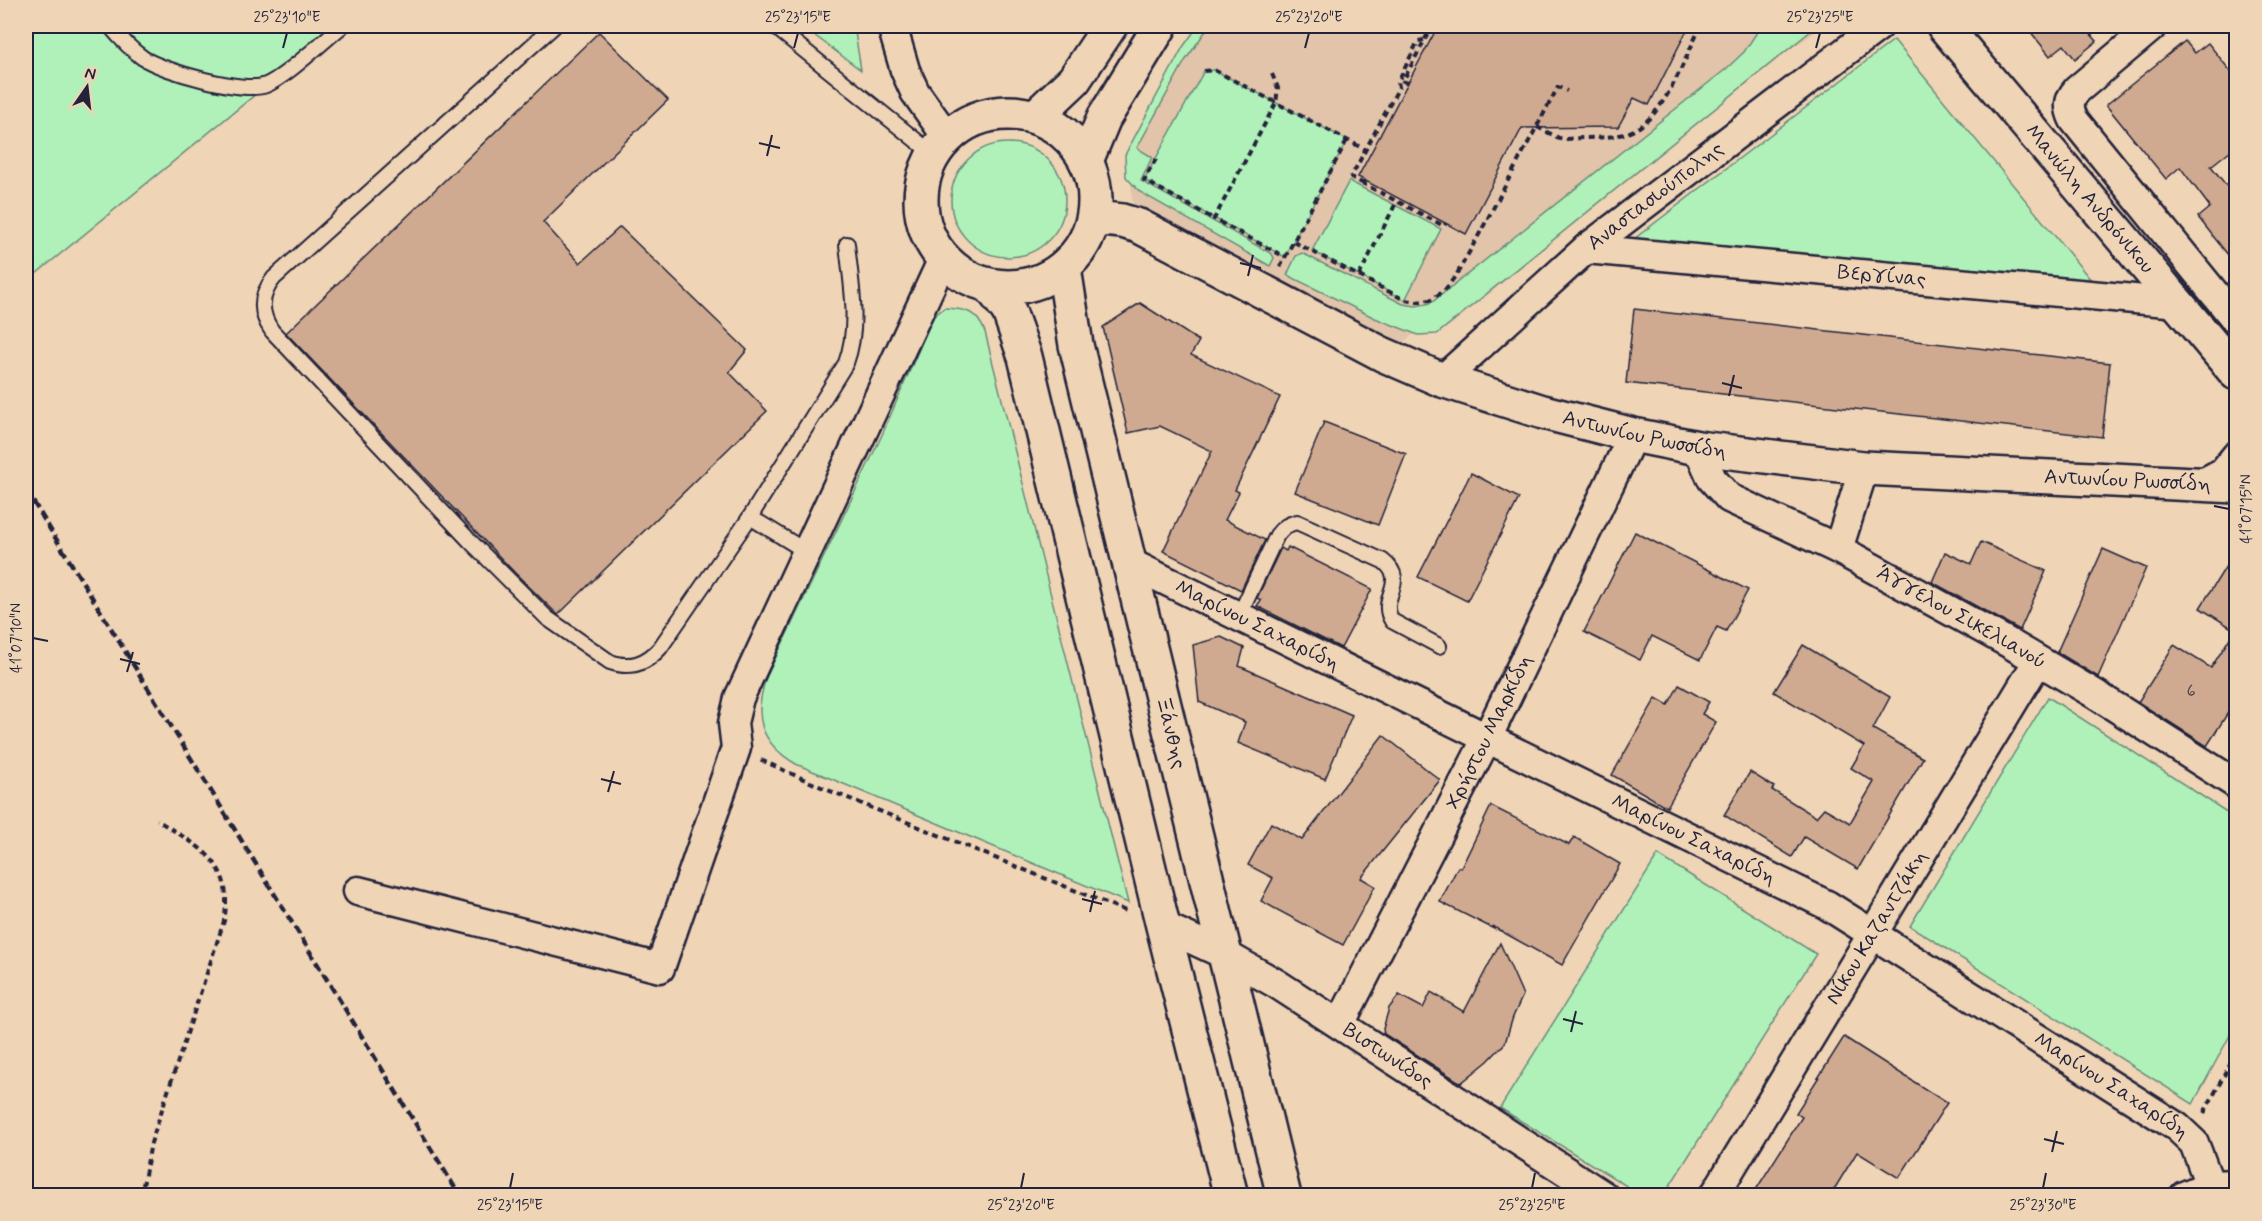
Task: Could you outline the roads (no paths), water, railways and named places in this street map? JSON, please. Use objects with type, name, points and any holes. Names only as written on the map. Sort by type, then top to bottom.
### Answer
[{"type":"main road","points":[[1035,117],[1074,80],[1110,26]]},
{"type":"main road","points":[[1086,161],[1104,118],[1160,26]]},
{"type":"main road","name":"Μανώλη Ανδρόνικου","points":[[1944,26],[2126,240],[2234,374]]},
{"type":"main road","points":[[1019,114],[1035,117],[1065,134],[1077,146],[1086,161],[1095,189],[1094,218],[1083,246],[1064,268],[1038,283],[1009,288],[990,286],[966,277],[943,259],[927,235],[920,208],[922,180],[940,146],[959,127],[988,115],[1019,114]]},
{"type":"main road","name":"Αντωνίου Ρωσσίδη","points":[[1094,218],[1122,220],[1139,226],[1382,354],[1442,380],[1543,412],[1634,435],[1698,448],[1864,468],[2236,486]]},
{"type":"main road","name":"Ξάνθης","points":[[1064,268],[1076,345],[1284,1196]]},
{"type":"main road","points":[[990,286],[1009,311],[1025,357],[1231,1196]]},
{"type":"street","points":[[892,26],[902,61],[940,146]]},
{"type":"street","name":"Αναστασιούπολης","points":[[1442,380],[1586,249],[1879,26]]},
{"type":"street","points":[[2153,26],[2072,96],[2069,104],[2070,112],[2080,128],[2236,320]]},
{"type":"street","points":[[2126,240],[2152,217]]},
{"type":"street","name":"Βεργίνας","points":[[1586,249],[2178,303]]},
{"type":"street","points":[[358,891],[660,968],[736,748],[734,723],[736,704],[943,259]]},
{"type":"street","name":"Χρήστου Μαρκίδη","points":[[1340,1024],[1487,738],[1634,435]]},
{"type":"street","name":"Άγγελου Σικελιανού","points":[[1698,448],[1712,479],[1729,498],[1838,549],[2038,661],[2236,784]]},
{"type":"street","points":[[2199,485],[2223,472],[2236,456]]},
{"type":"street","points":[[1838,549],[1864,468]]},
{"type":"street","name":"Μαρίνου Σαχαρίδη","points":[[1128,562],[1812,897],[2167,1120],[2190,1138],[2210,1188]]},
{"type":"street","name":"Νίκου Καζαντζάκη","points":[[1714,1196],[2038,661]]},
{"type":"street","name":"Βιστωνίδος","points":[[1163,926],[1224,954],[1277,984],[1604,1196]]},
{"type":"lane","points":[[110,26],[124,43],[153,64],[187,75],[240,87],[256,88],[277,79],[342,26]]},
{"type":"lane","points":[[554,26],[274,278],[266,287],[262,298],[262,310],[265,321],[272,331],[470,541],[547,618],[610,662],[621,666],[632,666],[652,657],[750,517],[838,378],[852,347],[853,307],[847,244]]},
{"type":"lane","points":[[774,26],[940,146]]},
{"type":"lane","points":[[750,517],[807,552]]},
{"type":"lane","points":[[1239,616],[1277,534],[1289,523],[1297,522],[1383,561],[1389,566],[1394,573],[1395,581],[1386,606],[1388,615],[1392,621],[1439,646]]},
{"type":"railway","points":[[26,490],[460,1196]]}]
